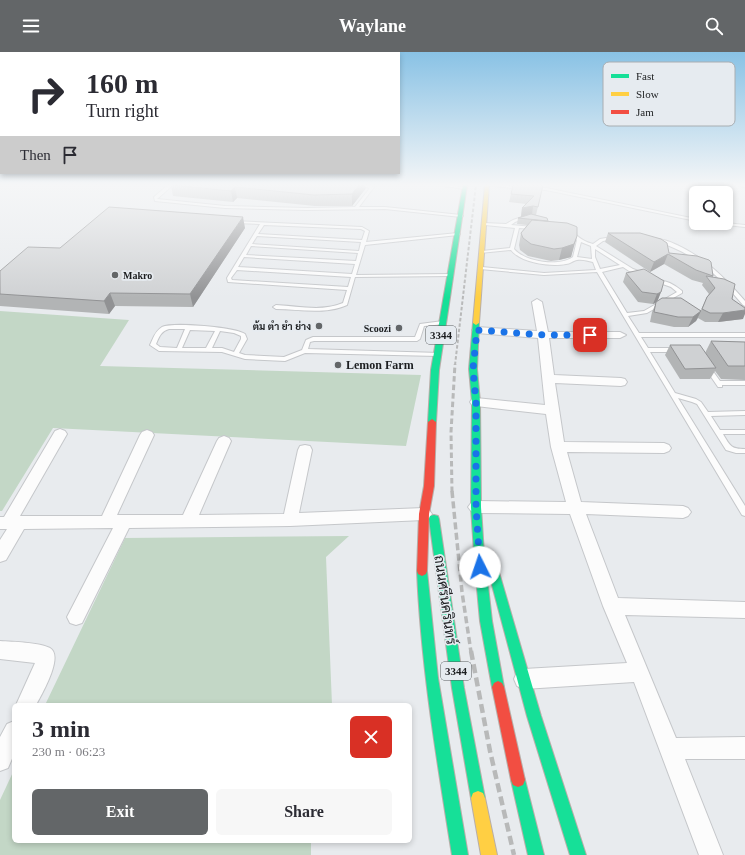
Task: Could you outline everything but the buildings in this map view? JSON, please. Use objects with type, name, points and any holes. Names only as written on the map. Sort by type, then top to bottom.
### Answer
[{"type":"main road","name":"ถนนศรีนครินทร์","points":[[460,222],[435,370],[429,486],[424,514],[422,559],[425,624],[432,687],[460,855]]},
{"type":"main road","points":[[485,224],[473,369],[476,402],[476,507],[480,567],[486,621],[514,765],[536,855]]},
{"type":"main road","name":"ถนนศรีนครินทร์","points":[[429,486],[460,698],[489,855]]},
{"type":"main road","points":[[476,507],[524,678],[578,855]]},
{"type":"street","points":[[537,302],[544,335],[551,410],[558,447],[574,508],[711,855]]},
{"type":"street","points":[[477,330],[544,335],[620,335]]},
{"type":"street","points":[[548,379],[621,382]]},
{"type":"street","points":[[476,402],[551,410]]},
{"type":"street","points":[[0,555],[9,523],[60,434]]},
{"type":"street","points":[[106,523],[147,435]]},
{"type":"street","points":[[188,522],[224,441]]},
{"type":"street","points":[[558,447],[664,448]]},
{"type":"street","points":[[290,520],[305,450]]},
{"type":"street","points":[[476,507],[574,508],[683,512]]},
{"type":"street","points":[[9,523],[124,523],[290,520],[424,514]]},
{"type":"street","points":[[76,617],[124,523]]},
{"type":"street","points":[[612,606],[745,610]]},
{"type":"street","points":[[0,650],[37,653],[46,657],[43,669],[27,703]]},
{"type":"street","points":[[524,678],[640,672]]},
{"type":"street","points":[[0,760],[12,735]]},
{"type":"street","points":[[670,748],[745,748]]},
{"type":"lane","points":[[246,222],[364,228],[367,231],[350,289],[344,304],[335,308],[320,309],[276,306]]},
{"type":"lane","points":[[507,226],[513,222]]},
{"type":"lane","points":[[263,223],[229,279],[231,282],[350,289]]},
{"type":"lane","points":[[485,224],[539,229]]},
{"type":"lane","points":[[733,225],[745,226]]},
{"type":"lane","points":[[512,249],[517,227]]},
{"type":"lane","points":[[564,232],[575,235],[579,240],[594,246],[633,271],[643,274]]},
{"type":"lane","points":[[256,235],[364,243],[458,234]]},
{"type":"lane","points":[[620,236],[602,240],[594,246],[592,251],[598,271],[745,513]]},
{"type":"lane","points":[[650,239],[677,247],[703,261],[745,304]]},
{"type":"lane","points":[[575,258],[579,240]]},
{"type":"lane","points":[[250,245],[361,252]]},
{"type":"lane","points":[[482,252],[512,249]]},
{"type":"lane","points":[[512,249],[513,252],[523,258],[547,263],[565,263],[575,258],[594,261]]},
{"type":"lane","points":[[243,256],[358,263]]},
{"type":"lane","points":[[482,268],[544,274],[598,271],[624,265]]},
{"type":"lane","points":[[235,268],[354,276],[451,275]]},
{"type":"lane","points":[[626,315],[645,312],[680,292],[673,286],[659,281]]},
{"type":"lane","points":[[413,353],[416,339],[422,325],[443,323]]},
{"type":"lane","points":[[236,354],[244,339],[243,336],[239,333],[218,330],[163,328],[160,330],[154,345],[159,349],[222,350],[245,358],[285,359],[304,351],[438,354]]},
{"type":"lane","points":[[178,349],[188,328]]},
{"type":"lane","points":[[208,350],[218,330]]},
{"type":"lane","points":[[638,335],[745,335]]},
{"type":"lane","points":[[304,351],[308,341],[313,339],[416,339]]},
{"type":"lane","points":[[646,350],[682,350]]},
{"type":"lane","points":[[705,363],[719,384],[745,383]]},
{"type":"lane","points":[[672,395],[694,400],[700,404],[730,449],[745,451]]},
{"type":"lane","points":[[706,414],[745,413]]},
{"type":"lane","points":[[718,432],[745,432]]},
{"type":"green space","points":[[0,311],[129,320],[100,366],[421,375],[406,446],[53,428],[2,511],[0,511]]},
{"type":"green space","points":[[349,536],[326,557],[332,703],[46,703],[125,538]]},
{"type":"green space","points":[[12,774],[12,843],[311,843],[311,855],[0,855],[0,800]]},
{"type":"railway","points":[[455,365],[472,222]]},
{"type":"railway","points":[[452,492],[451,432],[455,364]]},
{"type":"railway","points":[[452,491],[462,592],[471,652]]},
{"type":"railway","points":[[471,651],[490,751],[514,855]]},
{"type":"traffic: fast","points":[[432,422],[435,370],[459,222]]},
{"type":"traffic: fast","points":[[476,323],[473,369],[476,402],[476,507],[480,567],[486,621],[498,687]]},
{"type":"traffic: fast","points":[[434,519],[458,688],[478,798]]},
{"type":"traffic: fast","points":[[489,555],[534,716],[578,855]]},
{"type":"traffic: fast","points":[[422,571],[427,643],[442,749],[460,855]]},
{"type":"traffic: fast","points":[[518,780],[536,855]]},
{"type":"traffic: slow","points":[[476,323],[484,222]]},
{"type":"traffic: slow","points":[[478,798],[489,855]]},
{"type":"traffic: jam","points":[[422,571],[424,514],[429,486],[432,422]]},
{"type":"traffic: jam","points":[[498,687],[518,780]]},
{"type":"place","name":"Makro","points":[[115,275]]},
{"type":"place","name":"ต้ม ตำ ยำ ย่าง","points":[[319,326]]},
{"type":"place","name":"Scoozi","points":[[399,328]]},
{"type":"place","name":"Lemon Farm","points":[[338,365]]},
{"type":"route","points":[[480,567],[476,507],[476,402],[473,369],[477,330],[544,335],[590,335]]}]
